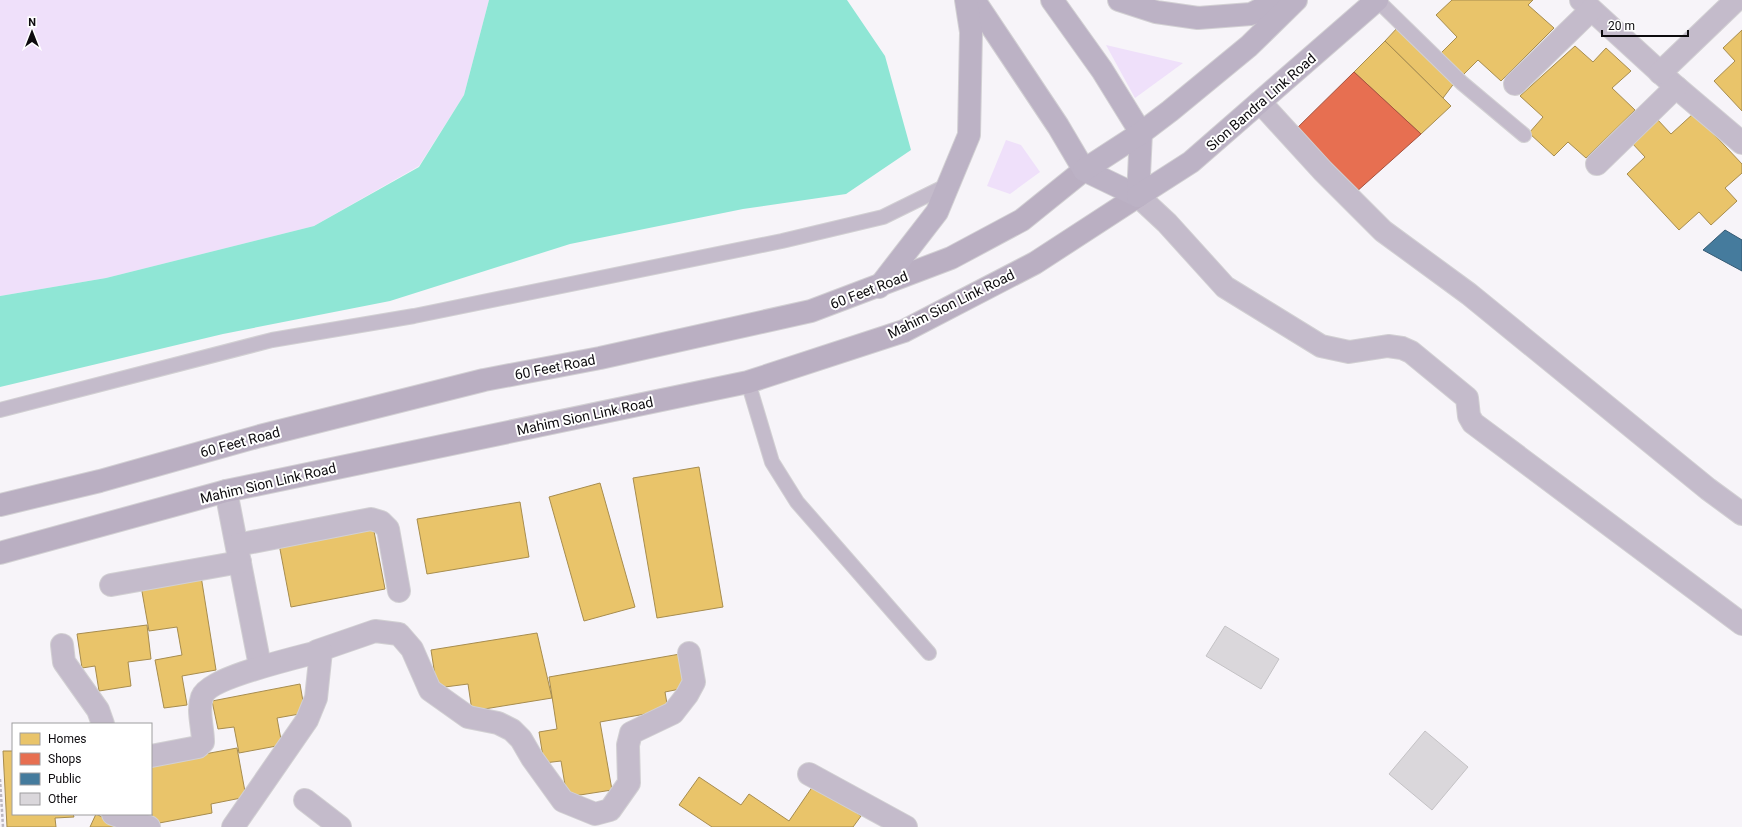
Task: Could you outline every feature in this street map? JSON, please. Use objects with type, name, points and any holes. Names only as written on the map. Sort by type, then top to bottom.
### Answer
[{"type":"main road","points":[[879,286],[937,212],[969,135],[972,32],[966,0]]},
{"type":"main road","points":[[974,0],[1058,126],[1084,170],[1138,196],[1141,133],[1102,70],[1052,0]]},
{"type":"main road","points":[[1119,0],[1156,12],[1198,18],[1251,14],[1279,0]]},
{"type":"main road","points":[[1084,170],[1141,133],[1249,46],[1296,0]]},
{"type":"main road","name":"Sion Bandra Link Road","points":[[1138,196],[1191,162],[1377,0]]},
{"type":"main road","name":"60 Feet Road","points":[[0,505],[100,481],[260,436],[484,380],[600,358],[811,311],[950,258],[1022,220],[1084,170]]},
{"type":"main road","name":"Mahim Sion Link Road","points":[[0,553],[226,491],[748,382],[904,330],[1035,263],[1138,196]]},
{"type":"street","points":[[1597,164],[1736,0]]},
{"type":"street","points":[[1515,84],[1586,5],[1668,80],[1742,143]]},
{"type":"street","points":[[1260,102],[1323,171],[1383,231],[1469,294],[1632,428],[1742,514]]},
{"type":"street","points":[[1138,196],[1167,223],[1225,287],[1321,346],[1348,352],[1388,346],[1402,348],[1411,352],[1467,398],[1469,416],[1473,423],[1742,624]]},
{"type":"street","points":[[226,491],[260,666]]},
{"type":"street","points":[[111,584],[371,520],[381,522],[388,529],[399,591]]},
{"type":"street","points":[[152,756],[198,747],[203,742],[200,707],[203,694],[213,687],[260,666],[317,652],[375,631],[399,634],[412,649],[430,690],[468,716],[498,723],[512,730],[521,739],[532,758],[563,801],[595,814],[610,810],[628,783],[628,745],[631,733],[673,713],[687,695],[694,682],[690,653]]},
{"type":"street","points":[[62,645],[64,662],[98,710],[103,723]]},
{"type":"street","points":[[233,827],[306,720],[316,698],[321,650],[317,652]]},
{"type":"street","points":[[809,774],[873,819],[906,827]]},
{"type":"street","points":[[305,800],[340,827]]},
{"type":"street","points":[[116,815],[149,827]]},
{"type":"lane","points":[[1377,0],[1462,83],[1524,135]]},
{"type":"lane","points":[[0,410],[272,340],[414,316],[883,217],[948,185]]},
{"type":"lane","points":[[748,382],[772,462],[797,502],[929,653]]},
{"type":"path","points":[[0,779],[3,827]]},
{"type":"shaded area","points":[[0,0],[489,0],[464,95],[419,166],[314,226],[106,278],[0,296]]},
{"type":"shaded area","points":[[489,0],[847,0],[885,56],[911,150],[846,194],[743,209],[570,244],[390,301],[223,334],[0,387],[0,296],[106,278],[314,226],[419,167],[464,95]]},
{"type":"shaded area","points":[[1106,45],[1183,63],[1135,98]]},
{"type":"shaded area","points":[[1006,140],[1021,145],[1040,172],[1010,194],[987,186]]},
{"type":"building: Homes","points":[[1452,0],[1533,0],[1528,5],[1554,28],[1501,81],[1478,60],[1463,75],[1440,54],[1457,37],[1436,15]]},
{"type":"building: Homes","points":[[1399,26],[1455,82],[1443,98],[1385,41]]},
{"type":"building: Homes","points":[[1742,30],[1742,111],[1714,81],[1735,61],[1723,48]]},
{"type":"building: Homes","points":[[1385,41],[1451,106],[1421,134],[1354,72]]},
{"type":"building: Homes","points":[[1575,46],[1593,62],[1606,48],[1631,71],[1612,88],[1635,110],[1586,158],[1568,142],[1554,156],[1529,133],[1543,117],[1520,96]]},
{"type":"building: Homes","points":[[1694,113],[1742,164],[1742,173],[1725,188],[1737,201],[1711,225],[1699,212],[1679,230],[1627,174],[1645,157],[1631,142],[1657,119],[1671,134]]},
{"type":"building: Homes","points":[[699,467],[723,607],[657,618],[633,478]]},
{"type":"building: Homes","points":[[600,483],[635,607],[584,621],[549,497]]},
{"type":"building: Homes","points":[[520,502],[529,557],[427,574],[417,519]]},
{"type":"building: Homes","points":[[373,526],[385,589],[291,607],[279,544]]},
{"type":"building: Homes","points":[[201,576],[216,670],[182,676],[187,705],[164,708],[155,660],[182,655],[177,627],[149,631],[141,586]]},
{"type":"building: Homes","points":[[147,625],[151,659],[128,662],[131,686],[99,691],[95,666],[82,668],[77,634]]},
{"type":"building: Homes","points":[[537,633],[552,698],[472,711],[468,684],[437,688],[431,650]]},
{"type":"building: Homes","points":[[680,654],[685,688],[665,692],[668,710],[600,722],[612,790],[567,797],[561,761],[544,763],[539,732],[557,729],[549,677]]},
{"type":"building: Homes","points":[[300,684],[305,713],[277,718],[282,745],[239,753],[234,727],[218,729],[212,701]]},
{"type":"building: Homes","points":[[237,748],[246,797],[211,804],[212,813],[154,824],[152,815],[152,764]]},
{"type":"building: Homes","points":[[3,751],[12,751],[12,815],[73,815],[74,817],[55,818],[56,827],[7,827]]},
{"type":"building: Homes","points":[[699,777],[741,805],[749,794],[789,821],[815,783],[861,816],[853,827],[712,827],[679,805]]},
{"type":"building: Homes","points":[[96,815],[98,815],[122,827],[90,827]]},
{"type":"building: Shops","points":[[1354,72],[1421,134],[1355,193],[1292,133]]},
{"type":"building: Public","points":[[1725,230],[1742,240],[1742,271],[1703,250]]},
{"type":"building: Other","points":[[1225,626],[1279,659],[1261,689],[1206,656]]},
{"type":"building: Other","points":[[1425,731],[1468,767],[1432,810],[1389,774]]}]
